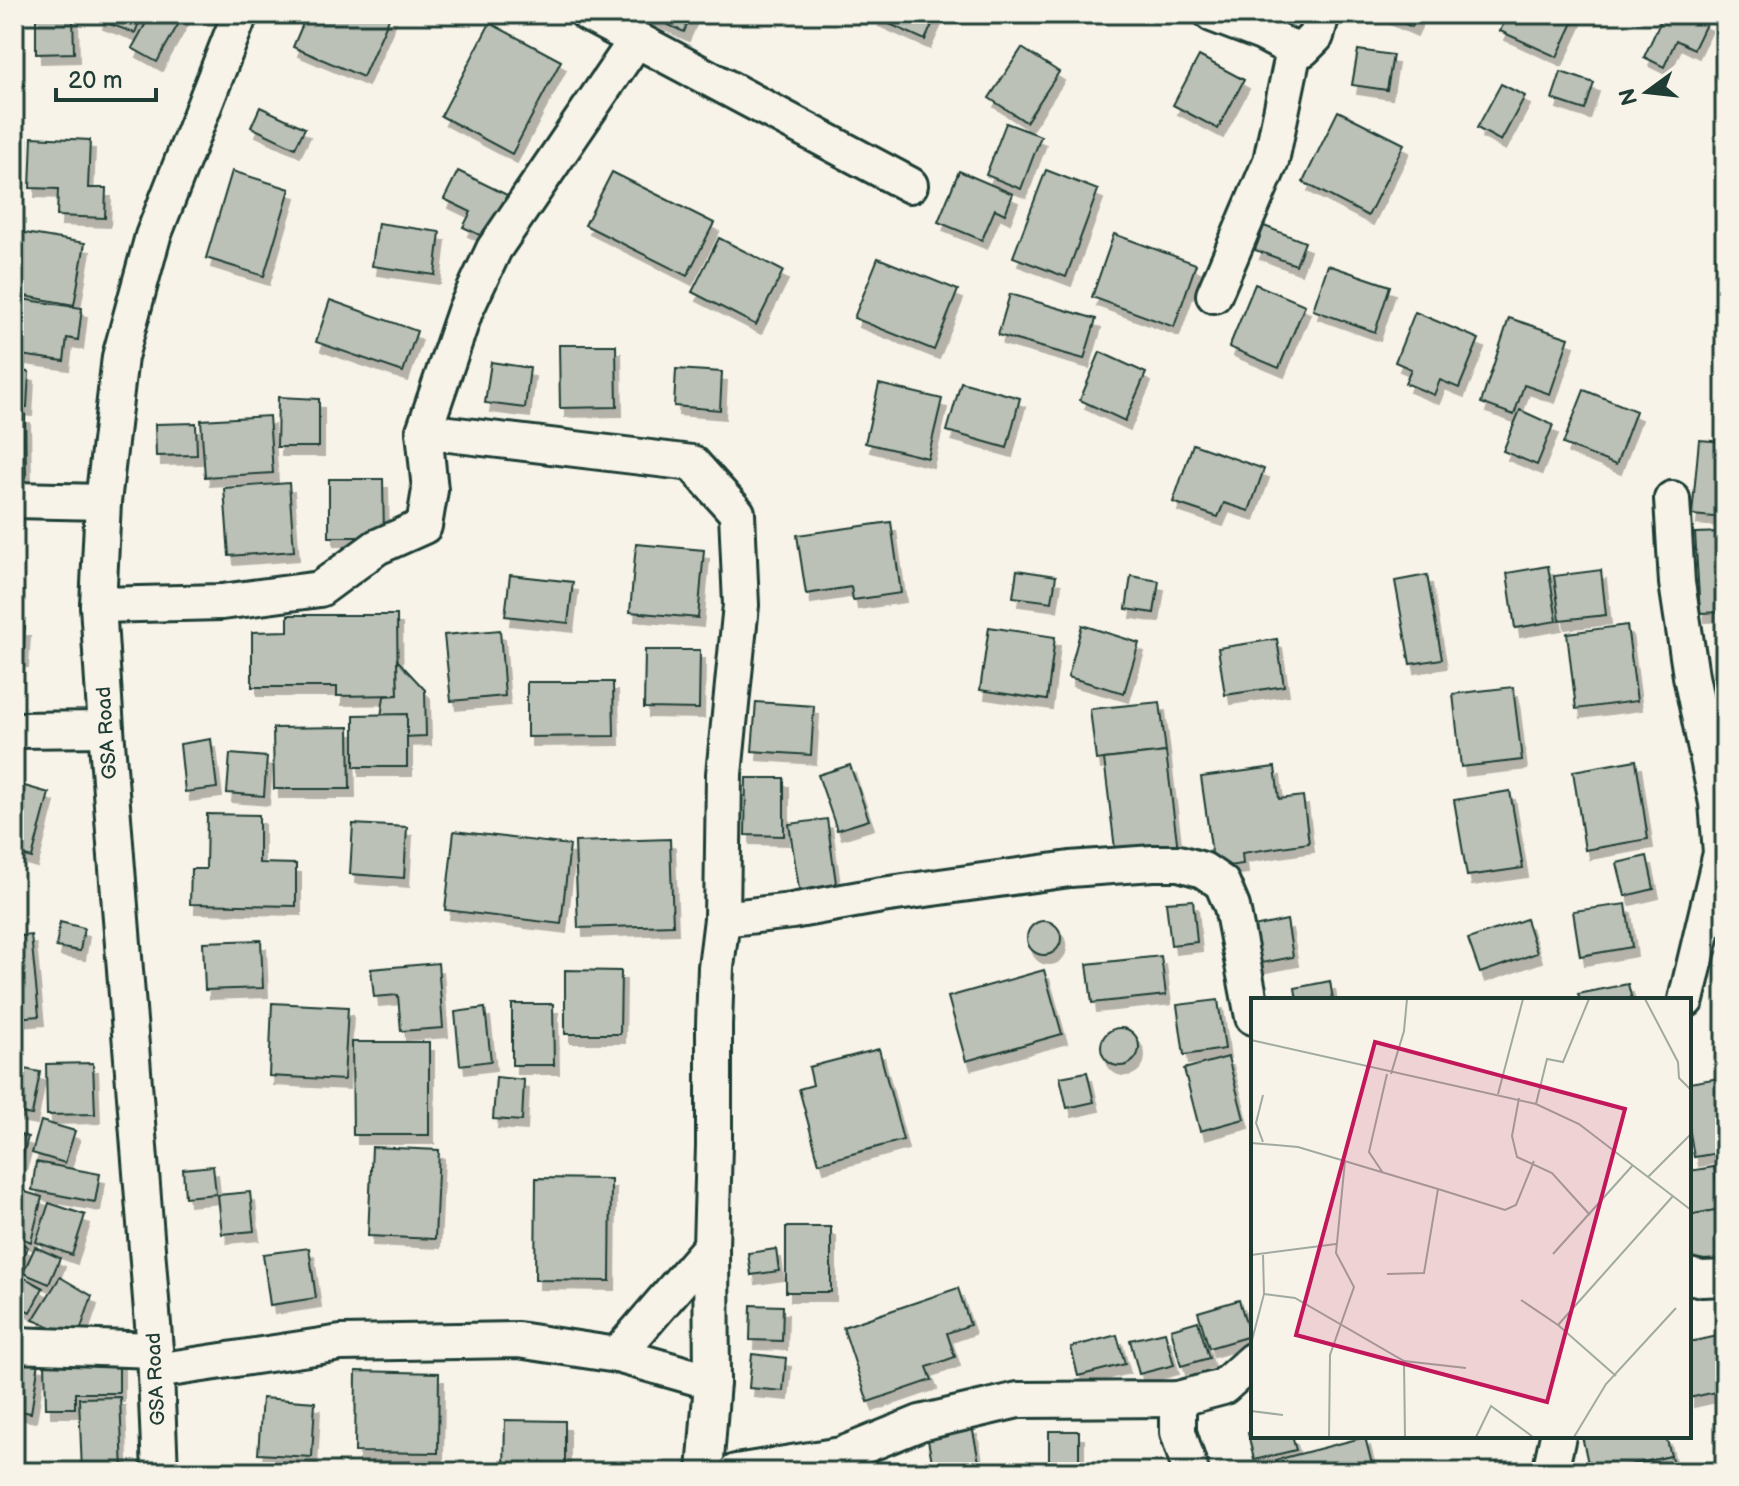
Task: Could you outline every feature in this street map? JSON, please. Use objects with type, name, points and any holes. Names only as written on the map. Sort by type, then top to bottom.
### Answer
[{"type":"street","name":"GSA Road","points":[[160,1472],[156,1360],[98,605],[103,502],[120,357],[153,236],[240,14]]},
{"type":"street","points":[[588,14],[910,185]]},
{"type":"street","points":[[1212,14],[1262,33],[1294,50],[1303,49],[1316,36],[1322,14]]},
{"type":"street","points":[[98,605],[222,602],[320,589],[377,547],[424,526],[430,490],[424,431],[465,311],[494,249],[637,39]]},
{"type":"street","points":[[1214,295],[1271,161],[1294,50]]},
{"type":"street","points":[[424,431],[692,463],[737,513],[741,605],[724,774],[722,919],[714,1025],[712,1382],[705,1472]]},
{"type":"street","points":[[1672,499],[1677,583],[1723,852],[1686,998]]},
{"type":"street","points":[[14,500],[103,502]]},
{"type":"street","points":[[14,730],[106,729]]},
{"type":"street","points":[[722,919],[1070,869],[1179,863],[1203,870],[1222,883],[1232,907],[1251,1007]]},
{"type":"street","points":[[617,1355],[711,1246]]},
{"type":"street","points":[[1691,1276],[1725,1278]]},
{"type":"street","points":[[14,1345],[156,1360],[341,1343],[518,1340],[617,1355],[712,1382]]},
{"type":"street","points":[[736,1472],[841,1455],[920,1423],[1018,1400],[1178,1399],[1223,1387],[1251,1362]]},
{"type":"street","points":[[1178,1399],[1178,1432],[1191,1472]]},
{"type":"street","points":[[1550,1472],[1558,1438]]},
{"type":"building","points":[[36,14],[73,14],[74,53],[36,54]]},
{"type":"building","points":[[100,14],[142,14],[135,33],[98,20]]},
{"type":"building","points":[[151,14],[184,14],[157,62],[132,48]]},
{"type":"building","points":[[307,14],[391,14],[363,77],[293,47]]},
{"type":"building","points":[[644,14],[692,14],[684,32]]},
{"type":"building","points":[[876,14],[937,14],[925,40],[874,17]]},
{"type":"building","points":[[1383,14],[1418,14],[1412,27]]},
{"type":"building","points":[[1508,14],[1577,14],[1557,57],[1500,31]]},
{"type":"building","points":[[1664,14],[1690,14],[1707,22],[1694,49],[1676,40],[1664,67],[1644,57]]},
{"type":"building","points":[[490,23],[561,61],[512,154],[441,116]]},
{"type":"building","points":[[1022,48],[1059,72],[1026,122],[989,98]]},
{"type":"building","points":[[1358,50],[1393,55],[1387,90],[1352,85]]},
{"type":"building","points":[[1199,56],[1244,80],[1218,129],[1173,105]]},
{"type":"building","points":[[1561,72],[1594,83],[1585,110],[1552,99]]},
{"type":"building","points":[[1501,84],[1525,96],[1501,141],[1477,128]]},
{"type":"building","points":[[260,107],[305,128],[295,148],[251,127]]},
{"type":"building","points":[[1338,111],[1404,144],[1368,216],[1303,182]]},
{"type":"building","points":[[1006,123],[1041,136],[1021,189],[986,175]]},
{"type":"building","points":[[14,131],[22,131],[21,181],[14,181]]},
{"type":"building","points":[[32,137],[90,140],[88,188],[106,188],[105,218],[57,216],[58,189],[30,188]]},
{"type":"building","points":[[1046,170],[1098,190],[1066,277],[1013,257]]},
{"type":"building","points":[[232,171],[290,189],[264,276],[206,258]]},
{"type":"building","points":[[458,171],[507,195],[486,238],[463,227],[471,212],[444,199]]},
{"type":"building","points":[[959,171],[1013,194],[1005,214],[995,209],[982,240],[938,222]]},
{"type":"building","points":[[612,172],[714,223],[687,276],[585,225]]},
{"type":"building","points":[[378,223],[440,232],[435,275],[372,266]]},
{"type":"building","points":[[1264,226],[1305,242],[1296,265],[1255,250]]},
{"type":"building","points":[[19,232],[85,243],[74,305],[14,294],[14,261]]},
{"type":"building","points":[[1114,234],[1196,264],[1174,327],[1092,297]]},
{"type":"building","points":[[719,238],[783,271],[756,325],[692,292]]},
{"type":"building","points":[[878,258],[958,290],[934,350],[854,318]]},
{"type":"building","points":[[1328,265],[1390,286],[1375,332],[1313,310]]},
{"type":"building","points":[[1255,284],[1305,305],[1279,368],[1229,347]]},
{"type":"building","points":[[1010,294],[1096,319],[1084,359],[998,335]]},
{"type":"building","points":[[14,298],[82,308],[78,340],[67,338],[64,361],[20,355],[23,335],[14,333]]},
{"type":"building","points":[[330,300],[417,331],[403,372],[316,342]]},
{"type":"building","points":[[1415,312],[1479,339],[1459,388],[1440,380],[1434,395],[1405,383],[1411,369],[1395,362]]},
{"type":"building","points":[[1509,318],[1569,338],[1550,394],[1524,385],[1514,415],[1481,403]]},
{"type":"building","points":[[559,345],[616,345],[617,407],[560,408]]},
{"type":"building","points":[[1100,352],[1146,373],[1125,421],[1080,400]]},
{"type":"building","points":[[491,362],[530,368],[525,408],[485,403]]},
{"type":"building","points":[[676,369],[722,372],[720,410],[674,406]]},
{"type":"building","points":[[14,371],[29,372],[27,407],[14,406]]},
{"type":"building","points":[[961,382],[1020,398],[1007,448],[947,431]]},
{"type":"building","points":[[879,384],[942,399],[928,458],[865,443]]},
{"type":"building","points":[[1584,390],[1636,411],[1616,465],[1563,444]]},
{"type":"building","points":[[278,397],[319,399],[319,447],[277,447]]},
{"type":"building","points":[[1520,410],[1553,425],[1537,465],[1503,451]]},
{"type":"building","points":[[14,414],[25,414],[26,477],[14,477]]},
{"type":"building","points":[[269,416],[273,473],[205,477],[201,420]]},
{"type":"building","points":[[196,423],[197,455],[156,456],[155,424]]},
{"type":"building","points":[[1699,440],[1725,442],[1725,518],[1692,515]]},
{"type":"building","points":[[1193,444],[1264,469],[1249,511],[1224,503],[1218,517],[1173,502]]},
{"type":"building","points":[[329,479],[383,479],[384,537],[329,537]]},
{"type":"building","points":[[289,483],[294,551],[229,556],[224,488]]},
{"type":"building","points":[[891,522],[901,593],[853,600],[851,587],[806,594],[797,535]]},
{"type":"building","points":[[1725,532],[1725,612],[1700,613],[1695,533]]},
{"type":"building","points":[[636,544],[704,550],[698,618],[630,612]]},
{"type":"building","points":[[1548,566],[1557,621],[1515,628],[1507,573]]},
{"type":"building","points":[[1017,570],[1056,576],[1052,602],[1013,597]]},
{"type":"building","points":[[1601,570],[1606,615],[1560,620],[1554,576]]},
{"type":"building","points":[[510,575],[573,582],[568,623],[505,616]]},
{"type":"building","points":[[1427,575],[1442,659],[1410,664],[1395,581]]},
{"type":"building","points":[[1131,576],[1159,581],[1154,613],[1126,609]]},
{"type":"building","points":[[288,615],[397,615],[398,695],[337,696],[337,687],[252,687],[252,632],[288,631]]},
{"type":"building","points":[[1082,625],[1139,643],[1124,693],[1068,677]]},
{"type":"building","points":[[1627,625],[1637,701],[1576,709],[1567,633]]},
{"type":"building","points":[[14,627],[25,627],[23,658],[14,658]]},
{"type":"building","points":[[989,627],[1055,637],[1047,700],[980,690]]},
{"type":"building","points":[[500,630],[505,696],[451,701],[444,635]]},
{"type":"building","points":[[1277,639],[1284,686],[1225,695],[1218,648]]},
{"type":"building","points":[[645,650],[700,650],[699,709],[644,708]]},
{"type":"building","points":[[397,660],[425,690],[426,736],[378,738],[384,696],[398,695]]},
{"type":"building","points":[[527,682],[613,682],[614,736],[527,737]]},
{"type":"building","points":[[1513,687],[1522,760],[1461,767],[1453,694]]},
{"type":"building","points":[[756,702],[814,706],[811,755],[752,751]]},
{"type":"building","points":[[1160,702],[1166,752],[1096,760],[1090,709]]},
{"type":"building","points":[[407,714],[407,767],[354,767],[354,715]]},
{"type":"building","points":[[349,727],[350,789],[274,789],[273,728]]},
{"type":"building","points":[[211,739],[217,788],[185,792],[180,744]]},
{"type":"building","points":[[1166,752],[1178,850],[1116,857],[1104,759]]},
{"type":"building","points":[[230,754],[267,757],[264,796],[227,793]]},
{"type":"building","points":[[1636,760],[1648,839],[1585,850],[1573,771]]},
{"type":"building","points":[[850,765],[869,820],[837,830],[818,775]]},
{"type":"building","points":[[1275,767],[1279,799],[1303,796],[1309,843],[1242,853],[1243,864],[1214,868],[1201,777]]},
{"type":"building","points":[[746,778],[784,778],[784,836],[745,835]]},
{"type":"building","points":[[14,783],[49,793],[32,858],[14,853]]},
{"type":"building","points":[[1510,791],[1523,868],[1467,876],[1454,800]]},
{"type":"building","points":[[207,814],[259,815],[259,863],[296,864],[296,906],[190,904],[191,869],[206,869]]},
{"type":"building","points":[[827,819],[837,890],[800,895],[789,824]]},
{"type":"building","points":[[353,824],[407,827],[404,878],[350,874]]},
{"type":"building","points":[[454,831],[570,845],[561,924],[445,910]]},
{"type":"building","points":[[670,839],[673,925],[578,928],[575,842]]},
{"type":"building","points":[[1647,856],[1654,889],[1625,896],[1617,863]]},
{"type":"building","points":[[1193,900],[1197,942],[1171,945],[1166,902]]},
{"type":"building","points":[[1626,904],[1632,947],[1580,956],[1573,911]]},
{"type":"building","points":[[1526,919],[1537,953],[1480,973],[1468,939]]},
{"type":"building","points":[[1287,920],[1293,957],[1246,966],[1239,930]]},
{"type":"building","points":[[1044,921],[1056,926],[1061,938],[1056,950],[1044,955],[1032,950],[1027,938],[1032,926]]},
{"type":"building","points":[[60,922],[84,928],[80,951],[56,947]]},
{"type":"building","points":[[31,935],[39,1016],[14,1018],[14,937]]},
{"type":"building","points":[[261,940],[263,988],[205,990],[203,942]]},
{"type":"building","points":[[1161,956],[1166,995],[1092,1003],[1087,964]]},
{"type":"building","points":[[438,963],[443,1028],[401,1031],[398,995],[374,997],[371,969]]},
{"type":"building","points":[[565,970],[621,971],[620,1034],[565,1034]]},
{"type":"building","points":[[1044,970],[1062,1034],[966,1061],[948,997]]},
{"type":"building","points":[[1330,981],[1333,998],[1297,998],[1295,988]]},
{"type":"building","points":[[1628,984],[1632,998],[1579,998],[1578,994]]},
{"type":"building","points":[[1218,1000],[1225,1049],[1184,1055],[1177,1005]]},
{"type":"building","points":[[272,1003],[348,1007],[344,1080],[269,1076]]},
{"type":"building","points":[[512,1004],[553,1004],[554,1065],[512,1065]]},
{"type":"building","points":[[485,1008],[491,1061],[460,1065],[455,1012]]},
{"type":"building","points":[[1120,1028],[1133,1034],[1139,1047],[1133,1060],[1120,1066],[1107,1060],[1101,1047],[1107,1034]]},
{"type":"building","points":[[352,1042],[429,1042],[429,1135],[353,1135]]},
{"type":"building","points":[[879,1049],[903,1140],[819,1163],[799,1089],[813,1085],[809,1067]]},
{"type":"building","points":[[1228,1057],[1244,1119],[1200,1131],[1184,1069]]},
{"type":"building","points":[[93,1063],[95,1114],[47,1115],[46,1064]]},
{"type":"building","points":[[14,1067],[40,1072],[32,1115],[14,1112]]},
{"type":"building","points":[[1087,1072],[1094,1102],[1067,1108],[1060,1077]]},
{"type":"building","points":[[496,1077],[524,1080],[522,1121],[493,1119]]},
{"type":"building","points":[[1725,1077],[1725,1152],[1694,1157],[1691,1083]]},
{"type":"building","points":[[41,1121],[75,1131],[65,1163],[32,1153]]},
{"type":"building","points":[[14,1133],[28,1137],[21,1162],[14,1160]]},
{"type":"building","points":[[372,1147],[439,1150],[435,1239],[368,1236]]},
{"type":"building","points":[[36,1162],[100,1174],[95,1202],[32,1190]]},
{"type":"building","points":[[213,1166],[216,1194],[185,1197],[183,1169]]},
{"type":"building","points":[[1714,1167],[1722,1209],[1691,1215],[1691,1171]]},
{"type":"building","points":[[536,1178],[611,1179],[610,1281],[535,1280]]},
{"type":"building","points":[[15,1189],[42,1197],[31,1242],[14,1235]]},
{"type":"building","points":[[250,1192],[254,1231],[222,1234],[218,1195]]},
{"type":"building","points":[[49,1203],[85,1215],[72,1255],[36,1242]]},
{"type":"building","points":[[1725,1208],[1725,1259],[1691,1266],[1691,1215]]},
{"type":"building","points":[[786,1227],[831,1227],[831,1292],[786,1292]]},
{"type":"building","points":[[14,1239],[28,1247],[14,1271]]},
{"type":"building","points":[[35,1247],[60,1258],[49,1284],[23,1273]]},
{"type":"building","points":[[309,1248],[316,1298],[270,1305],[263,1254]]},
{"type":"building","points":[[776,1249],[779,1271],[751,1275],[748,1253]]},
{"type":"building","points":[[18,1274],[43,1288],[30,1312],[14,1304],[14,1282]]},
{"type":"building","points":[[60,1277],[92,1296],[78,1337],[33,1320]]},
{"type":"building","points":[[958,1288],[970,1325],[947,1333],[955,1357],[927,1367],[932,1380],[868,1402],[843,1327]]},
{"type":"building","points":[[1239,1300],[1250,1336],[1209,1348],[1198,1312]]},
{"type":"building","points":[[751,1305],[783,1306],[782,1341],[750,1340]]},
{"type":"building","points":[[1198,1321],[1209,1358],[1181,1366],[1171,1329]]},
{"type":"building","points":[[1165,1332],[1174,1365],[1139,1374],[1130,1340]]},
{"type":"building","points":[[1117,1335],[1125,1364],[1078,1376],[1071,1347]]},
{"type":"building","points":[[1723,1335],[1725,1390],[1691,1398],[1691,1342]]},
{"type":"building","points":[[752,1354],[786,1358],[783,1391],[749,1388]]},
{"type":"building","points":[[15,1358],[39,1362],[31,1413],[14,1410]]},
{"type":"building","points":[[119,1360],[119,1393],[75,1393],[75,1408],[46,1408],[45,1361]]},
{"type":"building","points":[[356,1371],[439,1373],[438,1453],[355,1452]]},
{"type":"building","points":[[120,1397],[123,1472],[82,1472],[79,1398]]},
{"type":"building","points":[[262,1398],[315,1402],[312,1457],[258,1454]]},
{"type":"building","points":[[505,1420],[565,1421],[565,1472],[504,1472]]},
{"type":"building","points":[[972,1426],[981,1472],[934,1472],[927,1435]]},
{"type":"building","points":[[1049,1431],[1079,1431],[1079,1472],[1049,1472]]},
{"type":"building","points":[[1251,1432],[1251,1438],[1293,1438],[1296,1450],[1254,1460],[1248,1433]]},
{"type":"building","points":[[1365,1438],[1374,1472],[1279,1472],[1276,1460]]},
{"type":"building","points":[[1582,1438],[1666,1438],[1671,1456],[1590,1472]]},
{"type":"building","points":[[1671,1456],[1675,1472],[1599,1472]]}]
